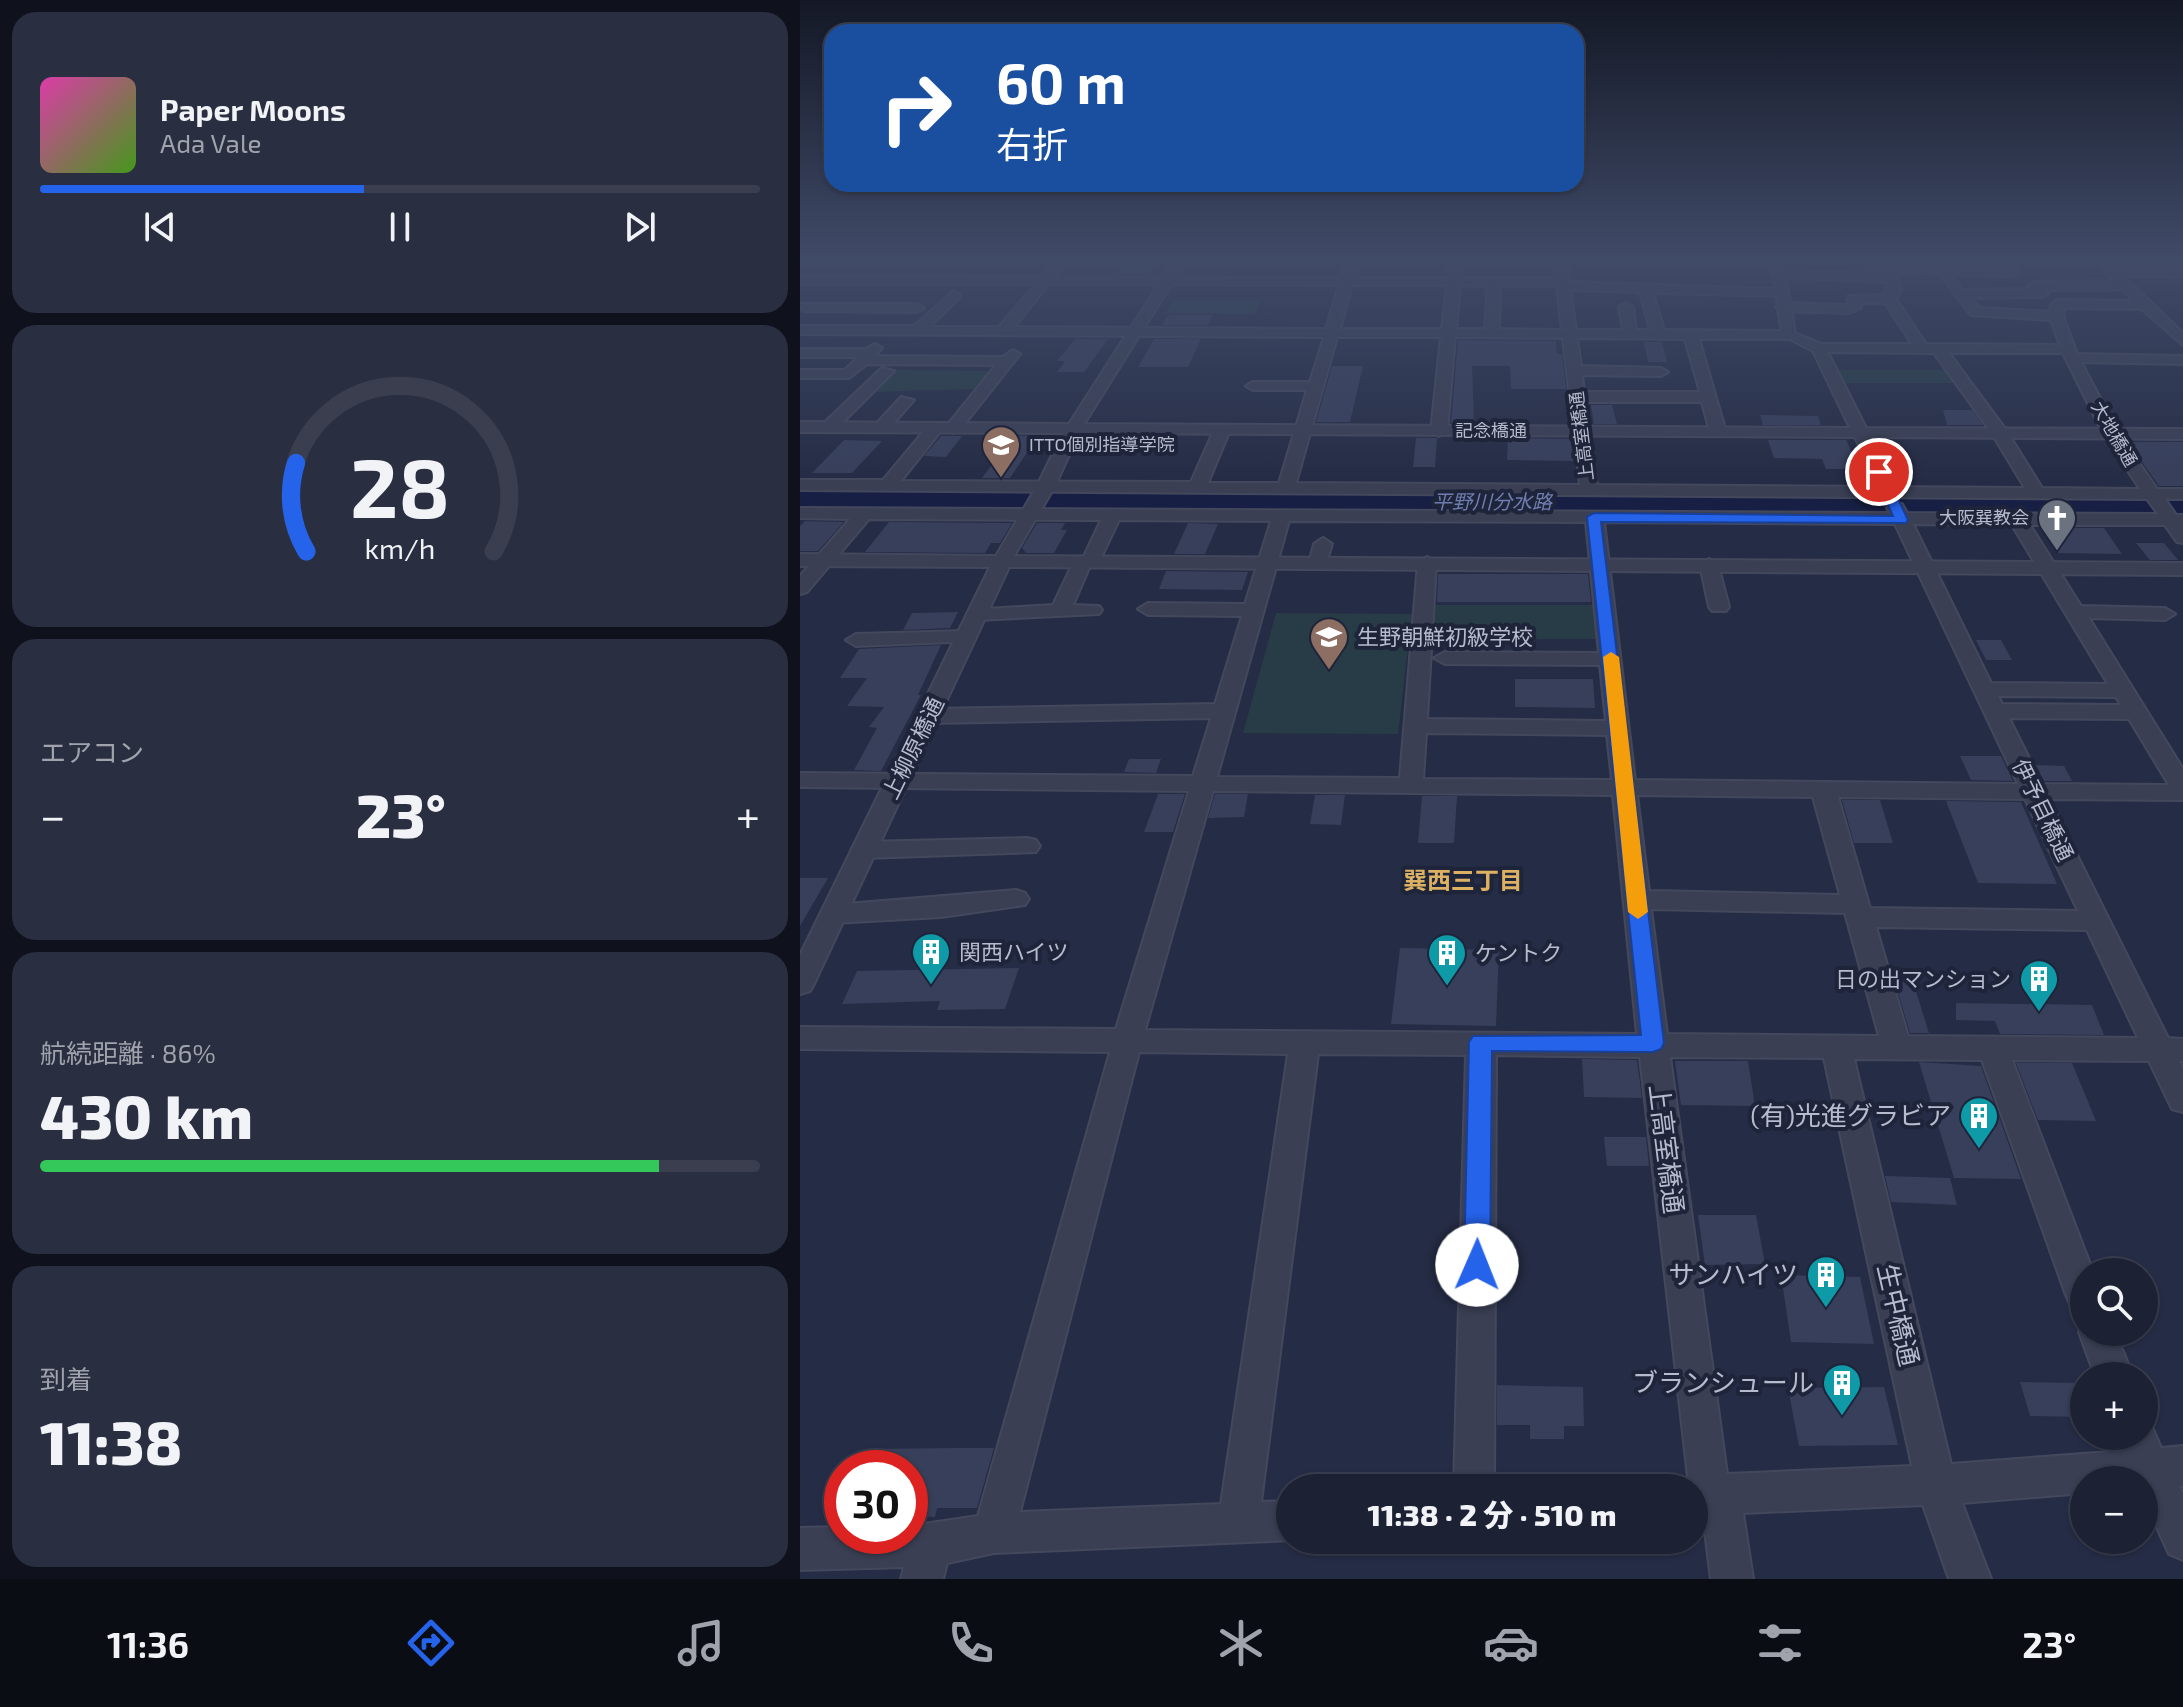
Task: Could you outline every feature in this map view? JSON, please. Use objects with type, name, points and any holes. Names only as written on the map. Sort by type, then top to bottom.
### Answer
[{"type":"street","points":[[800,374],[849,374],[891,333]]},
{"type":"street","points":[[953,428],[1030,333]]},
{"type":"street","points":[[1046,486],[1073,429],[1135,333]]},
{"type":"street","points":[[1287,486],[1332,333]]},
{"type":"street","points":[[1379,351],[1385,333]]},
{"type":"street","points":[[1446,333],[1492,333]]},
{"type":"street","points":[[1439,431],[1450,333]]},
{"type":"street","name":"上高室橋通","points":[[1565,333],[1574,370],[1589,490]]},
{"type":"street","points":[[1630,333],[1789,335],[1819,348],[2070,351],[2183,360]]},
{"type":"street","points":[[1912,333],[1921,348]]},
{"type":"street","name":"大地橋通","points":[[2064,333],[2070,351],[2111,434],[2151,493],[2177,520]]},
{"type":"street","points":[[1691,334],[1718,432]]},
{"type":"street","points":[[2070,351],[2125,345]]},
{"type":"street","points":[[1819,348],[1889,491]]},
{"type":"street","points":[[1938,348],[1999,433],[2037,493]]},
{"type":"street","points":[[800,353],[1007,361]]},
{"type":"street","points":[[1574,370],[1661,372]]},
{"type":"street","points":[[829,427],[887,371]]},
{"type":"street","points":[[1253,386],[1316,386]]},
{"type":"street","points":[[1578,397],[1709,397]]},
{"type":"street","points":[[881,428],[906,400]]},
{"type":"street","name":"記念橋通","points":[[800,427],[2183,434]]},
{"type":"street","points":[[888,485],[935,428]]},
{"type":"street","points":[[1198,486],[1222,430]]},
{"type":"street","points":[[800,485],[2183,494]]},
{"type":"street","name":"上柳原橋通","points":[[800,984],[1002,561],[1046,486]]},
{"type":"street","name":"伊予目橋通","points":[[1889,491],[2096,921],[2170,1050],[2183,1100]]},
{"type":"street","points":[[800,513],[1281,516],[1595,525],[2177,520],[2183,538]]},
{"type":"street","points":[[800,588],[864,513]]},
{"type":"street","points":[[1060,611],[1112,515]]},
{"type":"street","points":[[994,1533],[1128,1039],[1281,516]]},
{"type":"street","points":[[2018,520],[2183,790]]},
{"type":"street","points":[[1502,532],[1595,525]]},
{"type":"street","name":"上高室橋通","points":[[1595,525],[1706,1474]]},
{"type":"street","points":[[800,560],[1266,563],[1320,554],[1427,563],[2183,569]]},
{"type":"street","points":[[1411,784],[1427,563]]},
{"type":"street","points":[[1709,565],[1719,607]]},
{"type":"street","points":[[1148,609],[1252,610]]},
{"type":"street","points":[[977,614],[1092,610]]},
{"type":"street","points":[[2076,612],[2165,614]]},
{"type":"street","points":[[856,640],[966,637]]},
{"type":"street","points":[[1445,658],[1611,659]]},
{"type":"street","points":[[1983,689],[2124,691]]},
{"type":"street","points":[[928,716],[1224,711]]},
{"type":"street","points":[[1995,711],[2136,712]]},
{"type":"street","points":[[1415,726],[1619,728]]},
{"type":"street","points":[[800,780],[2183,790]]},
{"type":"street","points":[[1823,788],[1897,1048]]},
{"type":"street","points":[[864,850],[1027,846]]},
{"type":"street","points":[[834,914],[941,908],[1016,899]]},
{"type":"street","points":[[1637,900],[2096,921]]},
{"type":"street","points":[[800,1038],[1653,1043],[1837,1048],[2170,1050]]},
{"type":"street","points":[[1238,1524],[1305,1041]]},
{"type":"street","points":[[1474,1474],[1481,1042]]},
{"type":"street","name":"生中橋通","points":[[1837,1048],[1936,1485],[1970,1579]]},
{"type":"street","points":[[1993,1049],[2070,1258]]},
{"type":"street","points":[[1708,1494],[1936,1485],[2155,1457],[2183,1540]]},
{"type":"street","name":"上高室橋通","points":[[1708,1494],[1732,1579]]},
{"type":"street","points":[[800,1549],[926,1563],[994,1533],[1276,1522]]},
{"type":"shaded area","points":[[890,370],[989,371],[977,389],[869,392]]},
{"type":"shaded area","points":[[1837,370],[1948,370],[1957,383],[1844,383]]},
{"type":"shaded area","points":[[1430,605],[1594,605],[1598,639],[1428,639]]},
{"type":"shaded area","points":[[1276,613],[1412,614],[1398,734],[1243,733]]},
{"type":"water","name":"平野川分水路","points":[[800,488],[2183,496],[2183,518],[800,510]]},
{"type":"building","points":[[1075,339],[1108,339],[1084,372],[1057,372],[1065,361],[1057,361]]},
{"type":"building","points":[[1154,339],[1201,339],[1188,367],[1138,367]]},
{"type":"building","points":[[1458,340],[1556,341],[1557,354],[1562,354],[1566,389],[1511,389],[1510,366],[1472,366],[1474,423],[1451,423]]},
{"type":"building","points":[[1644,342],[1662,342],[1667,362],[1648,362]]},
{"type":"building","points":[[1332,366],[1363,366],[1350,422],[1316,422]]},
{"type":"building","points":[[1591,405],[1612,405],[1617,424],[1594,424]]},
{"type":"building","points":[[1943,410],[1972,410],[1983,425],[1947,425]]},
{"type":"building","points":[[1760,415],[1818,416],[1821,425],[1763,425]]},
{"type":"building","points":[[941,436],[962,436],[946,457],[924,456]]},
{"type":"building","points":[[1013,436],[1044,436],[1034,451],[1028,451],[1010,478],[982,478]]},
{"type":"building","points":[[1416,438],[1437,438],[1435,467],[1413,467]]},
{"type":"building","points":[[1508,438],[1572,439],[1574,461],[1507,460]]},
{"type":"building","points":[[844,440],[882,441],[852,473],[812,473]]},
{"type":"building","points":[[1768,440],[1846,440],[1860,469],[1826,469],[1822,459],[1774,458]]},
{"type":"building","points":[[2128,442],[2183,442],[2183,486],[2159,486]]},
{"type":"building","points":[[805,521],[844,522],[818,551],[800,551],[800,526]]},
{"type":"building","points":[[889,522],[1012,523],[1000,543],[991,543],[985,553],[865,552]]},
{"type":"building","points":[[1037,523],[1065,523],[1061,530],[1067,530],[1054,553],[1026,553],[1022,548]]},
{"type":"building","points":[[1188,523],[1218,524],[1205,554],[1174,554]]},
{"type":"building","points":[[2041,528],[2104,528],[2122,554],[2058,553]]},
{"type":"building","points":[[2136,543],[2164,543],[2178,560],[2150,560]]},
{"type":"building","points":[[1166,571],[1248,572],[1242,590],[1159,589]]},
{"type":"building","points":[[1438,574],[1588,574],[1591,602],[1437,602]]},
{"type":"building","points":[[958,612],[950,628],[903,630],[912,613]]},
{"type":"building","points":[[1976,640],[2001,640],[2012,660],[1986,660]]},
{"type":"building","points":[[941,645],[918,695],[921,695],[881,771],[854,770],[877,728],[869,727],[884,707],[847,706],[867,678],[840,678],[859,649]]},
{"type":"building","points":[[1515,679],[1593,679],[1595,708],[1515,707]]},
{"type":"building","points":[[1960,756],[2001,756],[2013,781],[1971,780]]},
{"type":"building","points":[[1129,759],[1161,759],[1156,773],[1124,772]]},
{"type":"building","points":[[2036,765],[2064,766],[2072,781],[2044,781]]},
{"type":"building","points":[[1158,794],[1185,794],[1173,832],[1144,832]]},
{"type":"building","points":[[1215,794],[1248,794],[1244,817],[1208,818]]},
{"type":"building","points":[[1315,795],[1345,795],[1341,825],[1310,824]]},
{"type":"building","points":[[1422,796],[1457,796],[1454,843],[1418,843]]},
{"type":"building","points":[[1842,800],[1880,800],[1893,843],[1854,843]]},
{"type":"building","points":[[1946,801],[2021,802],[2057,884],[1978,883]]},
{"type":"building","points":[[800,878],[828,878],[800,926]]},
{"type":"building","name":"ケントク","points":[[1400,948],[1499,950],[1496,1026],[1391,1024]]},
{"type":"building","name":"関西ハイツ","points":[[1019,968],[1005,1009],[937,1010],[940,1001],[842,1004],[857,971]]},
{"type":"building","points":[[1891,969],[1909,969],[1929,1033],[1910,1033]]},
{"type":"building","name":"日の出マンション","points":[[1956,1003],[2092,1005],[2104,1035],[2000,1034],[1995,1021],[1956,1020]]},
{"type":"building","points":[[1582,1059],[1637,1060],[1642,1098],[1584,1097]]},
{"type":"building","points":[[1675,1061],[1748,1061],[1755,1106],[1681,1105]]},
{"type":"building","points":[[1919,1062],[1981,1066],[2021,1179],[1954,1178]]},
{"type":"building","points":[[2016,1063],[2072,1063],[2096,1121],[2038,1120]]},
{"type":"building","points":[[1604,1137],[1646,1137],[1649,1166],[1607,1166]]},
{"type":"building","points":[[1885,1176],[1950,1178],[1957,1205],[1891,1202]]},
{"type":"building","points":[[1698,1215],[1756,1215],[1765,1264],[1705,1265]]},
{"type":"building","name":"サンハイツ","points":[[1781,1275],[1860,1277],[1874,1344],[1791,1342]]},
{"type":"building","points":[[2020,1382],[2070,1383],[2070,1417],[2030,1416]]},
{"type":"building","points":[[1497,1385],[1583,1387],[1584,1426],[1564,1426],[1564,1439],[1530,1439],[1530,1425],[1497,1425]]},
{"type":"building","name":"ブランシュール","points":[[1884,1387],[1898,1445],[1799,1446],[1788,1388]]},
{"type":"building","points":[[994,1448],[977,1508],[937,1508],[935,1517],[928,1517],[928,1450],[867,1449]]},
{"type":"slow traffic","points":[[1611,657],[1638,912]]},
{"type":"place","name":"ITTO個別指導学院","points":[[1001,479]]},
{"type":"place","name":"大阪巽教会","points":[[2057,552]]},
{"type":"place","name":"生野朝鮮初級学校","points":[[1329,671]]},
{"type":"place","name":"関西ハイツ","points":[[931,986]]},
{"type":"place","name":"ケントク","points":[[1447,987]]},
{"type":"place","name":"日の出マンション","points":[[2039,1013]]},
{"type":"place","name":"(有)光進グラビア","points":[[1979,1150]]},
{"type":"place","name":"サンハイツ","points":[[1826,1309]]},
{"type":"place","name":"ブランシュール","points":[[1842,1417]]},
{"type":"district","name":"巽西三丁目","points":[[1463,881]]},
{"type":"route","points":[[1477,1265],[1481,1042],[1653,1043],[1594,517],[1901,520],[1879,472]]}]
